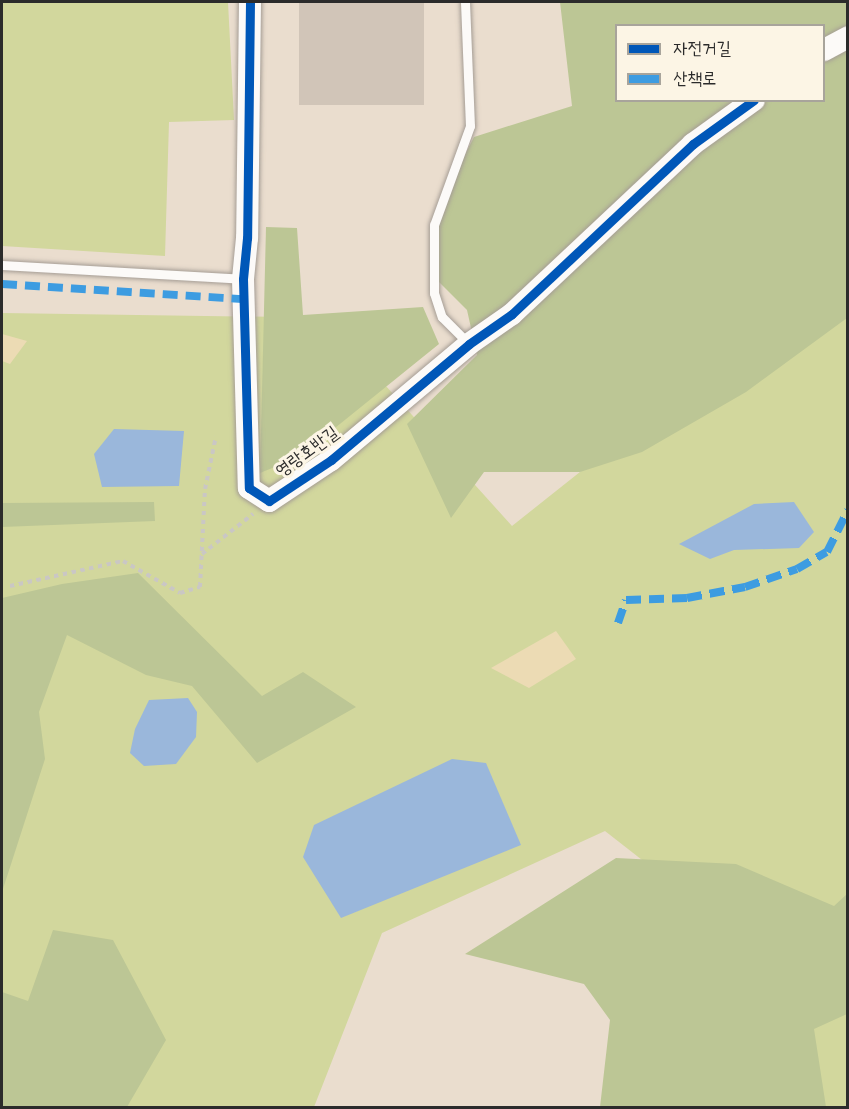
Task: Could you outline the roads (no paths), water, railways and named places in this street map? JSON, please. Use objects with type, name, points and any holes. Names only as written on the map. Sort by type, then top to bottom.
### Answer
[{"type":"street","name":"영랑호반길","points":[[250,2],[247,238],[243,279],[249,488],[269,501],[330,459],[470,344],[512,314],[693,144],[751,102]]},
{"type":"street","points":[[825,49],[848,37]]},
{"type":"lane","points":[[465,2],[470,126],[434,225],[434,293],[442,317],[470,344]]},
{"type":"lane","points":[[2,265],[243,279]]},
{"type":"water","points":[[114,429],[184,431],[179,486],[102,487],[94,454]]},
{"type":"water","points":[[794,502],[814,532],[799,548],[734,550],[710,559],[679,544],[754,504]]},
{"type":"water","points":[[188,698],[197,712],[196,737],[176,764],[144,766],[130,753],[135,729],[149,700]]},
{"type":"water","points":[[452,759],[486,763],[521,845],[341,918],[303,857],[314,825]]}]
